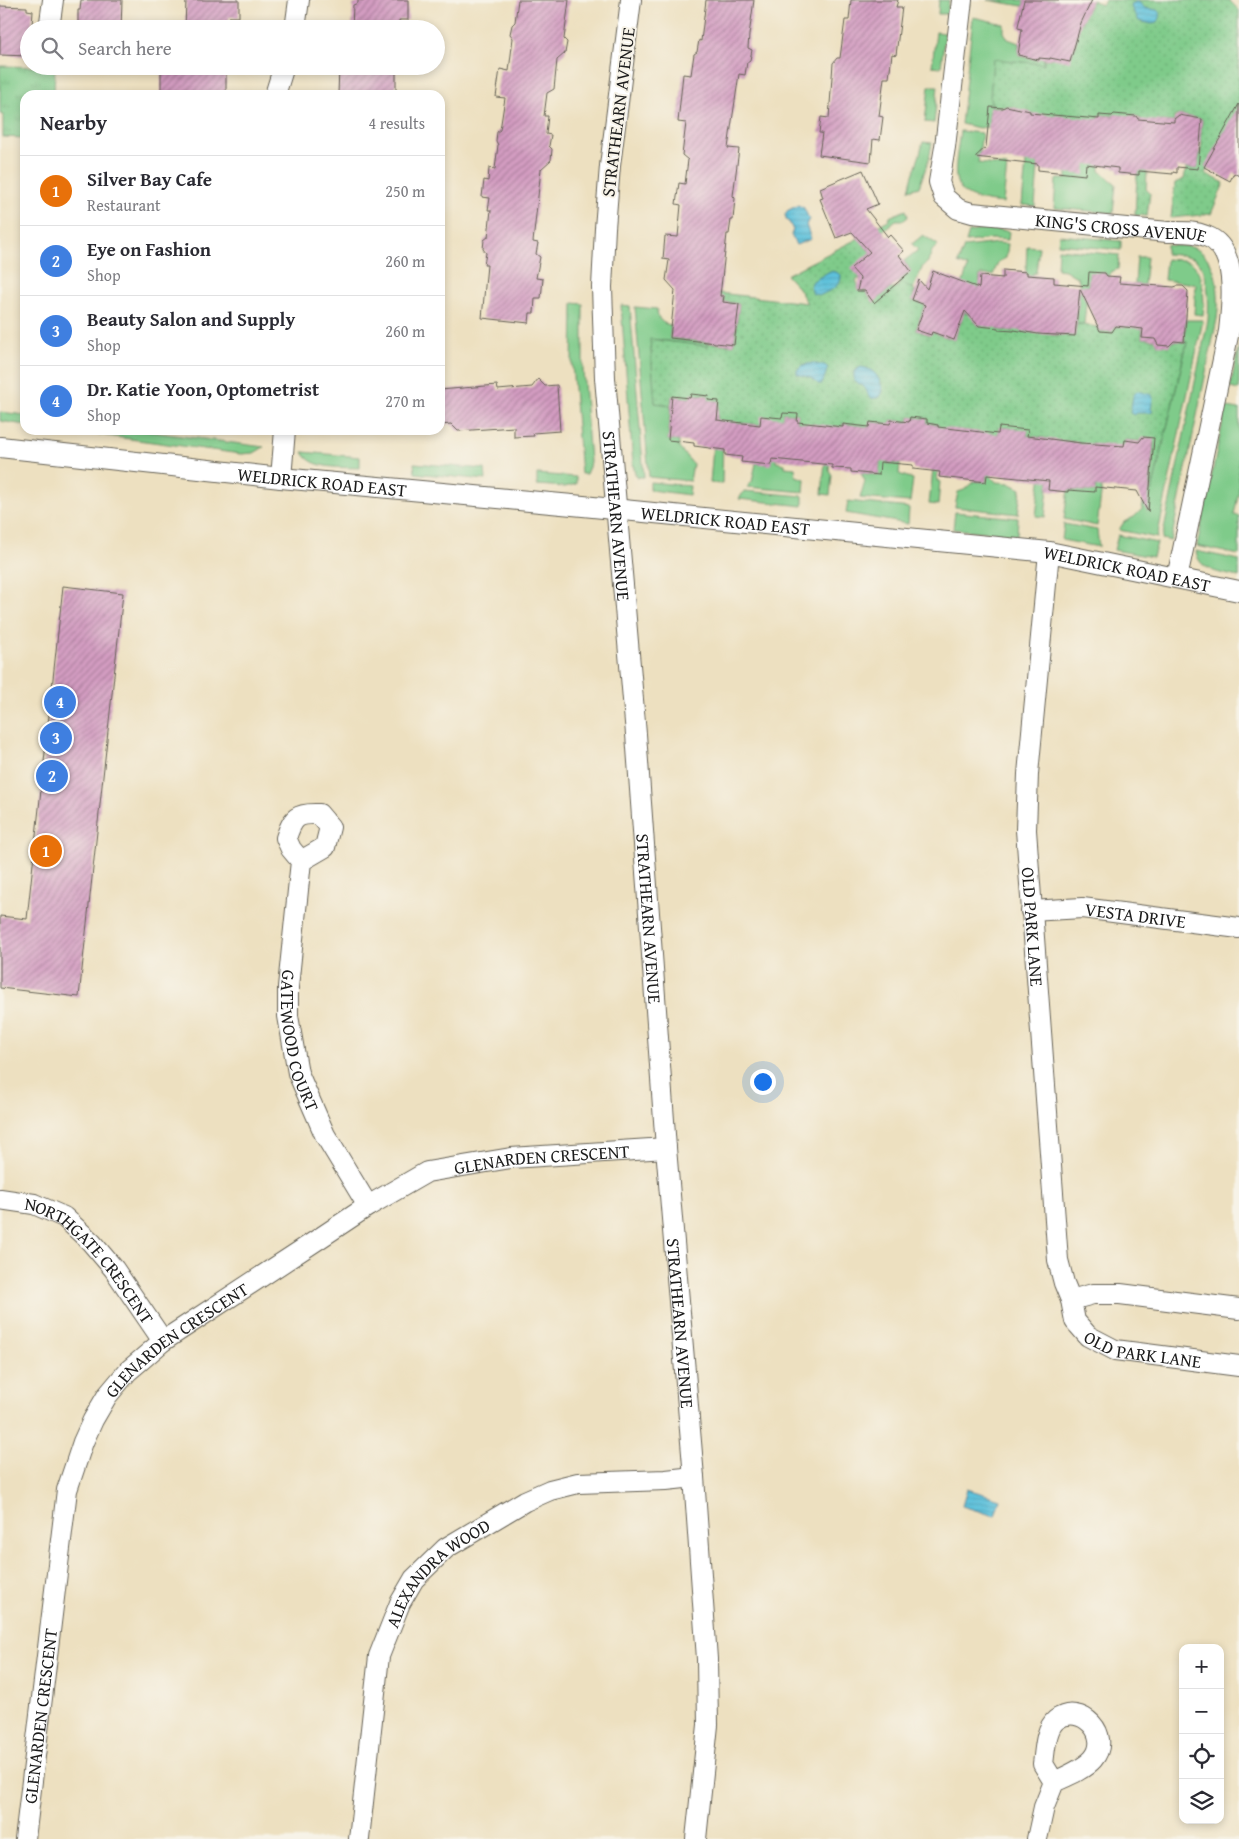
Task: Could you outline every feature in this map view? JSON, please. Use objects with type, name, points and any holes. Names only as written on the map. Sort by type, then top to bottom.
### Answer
[{"type":"street","points":[[50,20],[53,0]]},
{"type":"street","points":[[296,20],[299,0]]},
{"type":"street","name":"STRATHEARN AVENUE","points":[[631,0],[604,228],[602,287],[605,378],[636,734],[666,1148],[694,1477],[708,1678],[708,1725],[696,1839]]},
{"type":"street","name":"KING'S CROSS AVENUE","points":[[962,0],[945,147],[939,182],[944,197],[958,209],[972,214],[1192,233],[1208,236],[1219,245],[1226,255],[1230,269],[1231,286],[1229,331],[1177,578]]},
{"type":"street","points":[[277,90],[281,75]]},
{"type":"street","points":[[281,478],[285,435]]},
{"type":"street","name":"WELDRICK ROAD EAST","points":[[0,447],[281,478],[1049,552],[1239,591]]},
{"type":"street","name":"OLD PARK LANE","points":[[1049,552],[1028,774],[1026,830],[1058,1260],[1071,1300],[1075,1321],[1088,1336],[1115,1350],[1239,1366]]},
{"type":"street","name":"GATEWOOD COURT","points":[[301,861],[288,987],[288,1016],[298,1073],[325,1135],[368,1206]]},
{"type":"street","name":"VESTA DRIVE","points":[[1031,911],[1082,908],[1239,928]]},
{"type":"street","name":"GLENARDEN CRESCENT","points":[[25,1839],[67,1490],[82,1442],[107,1396],[128,1371],[163,1342],[368,1206],[427,1172],[510,1158],[666,1148]]},
{"type":"street","name":"NORTHGATE CRESCENT","points":[[0,1199],[34,1204],[64,1217],[91,1242],[114,1269],[163,1342]]},
{"type":"street","name":"OLD PARK LANE","points":[[1071,1300],[1093,1294],[1120,1294],[1239,1309]]},
{"type":"street","name":"ALEXANDRA WOOD","points":[[359,1839],[379,1656],[400,1603],[414,1579],[446,1548],[525,1501],[550,1490],[578,1484],[694,1477]]},
{"type":"street","points":[[1037,1839],[1044,1808],[1054,1782]]},
{"type":"green space","points":[[939,0],[949,0],[947,14],[938,14]]},
{"type":"green space","points":[[988,0],[1054,0],[1034,8]]},
{"type":"green space","points":[[1092,0],[1102,5],[1105,0],[1229,0],[1239,10],[1239,122],[1205,173],[1224,183],[1211,214],[1171,218],[1175,183],[1184,179],[1186,168],[1197,169],[1202,143],[1200,140],[1202,119],[1179,115],[1174,117],[1174,122],[1161,121],[1160,126],[1140,125],[1141,119],[1136,116],[1099,115],[1098,128],[1028,140],[1030,111],[1017,110],[1015,107],[992,107],[990,98],[993,59],[1044,64],[1044,59],[1050,59],[1071,48],[1075,48],[1080,25]]},
{"type":"green space","points":[[973,17],[1004,24],[1004,32],[1008,39],[1019,43],[1019,56],[1038,60],[1039,57],[1044,59],[1044,64],[990,98],[992,107],[990,107],[988,127],[979,128],[961,124]]},
{"type":"green space","points":[[936,32],[945,33],[941,67],[932,66]]},
{"type":"green space","points":[[0,66],[20,66],[20,75],[55,75],[54,90],[20,90],[20,138],[3,137],[3,115],[0,114]]},
{"type":"green space","points":[[929,86],[938,86],[934,123],[925,122]]},
{"type":"green space","points":[[1089,130],[1100,162],[1100,171],[1116,184],[1113,213],[1054,208],[1056,181],[1058,179],[1067,179],[1067,173]]},
{"type":"green space","points":[[960,131],[982,133],[978,163],[1007,166],[1003,203],[971,197],[962,191],[956,174]]},
{"type":"green space","points":[[1040,140],[1035,206],[1022,205],[1026,162]]},
{"type":"green space","points":[[923,142],[932,143],[929,159],[919,187],[909,190],[920,154]]},
{"type":"green space","points":[[1139,170],[1147,173],[1146,189],[1150,193],[1147,216],[1135,215],[1137,175],[1139,175]]},
{"type":"green space","points":[[906,210],[908,217],[904,220],[896,220],[867,243],[872,229],[890,219],[889,217]]},
{"type":"green space","points":[[987,229],[1009,231],[1008,240],[992,239],[966,242],[969,232]]},
{"type":"green space","points":[[923,235],[938,245],[932,251],[928,262],[923,266],[913,289],[899,281],[911,271],[904,261],[918,250],[912,244]]},
{"type":"green space","points":[[1059,235],[1121,241],[1121,250],[1058,244]]},
{"type":"green space","points":[[861,237],[864,245],[870,252],[860,278],[856,281],[861,291],[865,291],[874,302],[890,289],[899,285],[899,281],[915,290],[912,300],[925,305],[916,330],[930,335],[932,332],[954,340],[964,313],[976,316],[976,323],[979,326],[999,324],[998,330],[1014,331],[1015,319],[1051,335],[1059,336],[1075,336],[1076,324],[1098,327],[1100,331],[1111,332],[1115,326],[1126,327],[1143,320],[1142,338],[1156,340],[1158,345],[1173,341],[1187,342],[1152,491],[1150,490],[1154,443],[1151,438],[1143,437],[1139,441],[1125,440],[1124,446],[1081,446],[1080,442],[1064,441],[1044,448],[1045,438],[1027,436],[1028,430],[999,427],[998,435],[962,430],[937,436],[938,425],[927,423],[927,419],[910,417],[909,422],[891,420],[889,438],[883,423],[870,422],[869,427],[843,424],[842,436],[797,422],[798,414],[783,413],[782,421],[760,425],[733,422],[715,435],[719,401],[708,400],[708,395],[691,394],[690,398],[672,396],[671,405],[655,403],[650,339],[708,346],[708,343],[734,345],[739,304],[723,302],[724,297],[692,293],[692,290],[807,303],[798,288],[786,275]]},
{"type":"green space","points":[[998,243],[1008,244],[1006,258],[998,262],[993,275],[980,275],[979,290],[973,316],[964,313],[961,288],[968,267],[958,263],[964,247]]},
{"type":"green space","points":[[1166,245],[1191,247],[1202,253],[1209,260],[1213,269],[1218,289],[1217,319],[1171,541],[1162,539],[1208,320],[1208,305],[1207,286],[1203,269],[1199,263],[1190,257],[1166,254]]},
{"type":"green space","points":[[1027,246],[1039,247],[1036,273],[1033,273],[1031,292],[1025,291]]},
{"type":"green space","points":[[1058,249],[1119,255],[1118,269],[1111,272],[1107,277],[1105,273],[1089,275],[1084,324],[1076,324],[1080,284],[1078,278],[1065,270],[1057,269]]},
{"type":"green space","points":[[1137,257],[1147,257],[1144,285],[1135,284]]},
{"type":"green space","points":[[1166,259],[1185,260],[1195,266],[1201,278],[1204,302],[1203,315],[1194,314],[1196,284],[1164,280]]},
{"type":"green space","points":[[573,303],[583,304],[583,370],[590,461],[586,474],[581,474],[572,364]]},
{"type":"green space","points":[[621,305],[630,306],[644,477],[636,477],[633,465]]},
{"type":"green space","points":[[635,307],[657,309],[661,320],[671,325],[670,338],[708,343],[708,346],[651,339],[671,405],[668,440],[679,441],[679,448],[693,464],[690,481],[649,477]]},
{"type":"green space","points":[[1186,320],[1203,320],[1157,538],[1119,530],[1124,522],[1134,517],[1142,509],[1145,495],[1152,490],[1187,342],[1184,342]]},
{"type":"green space","points":[[1239,346],[1239,390],[1230,388]]},
{"type":"green space","points":[[1226,407],[1239,409],[1239,490],[1234,515],[1239,516],[1239,555],[1197,546]]},
{"type":"green space","points":[[0,412],[20,414],[20,424],[0,421]]},
{"type":"green space","points":[[776,420],[779,421],[776,462],[785,464],[785,467],[795,468],[796,476],[805,479],[804,492],[747,487],[752,482],[756,463],[771,464]]},
{"type":"green space","points":[[991,434],[995,435],[991,476],[996,482],[1009,483],[1021,489],[1018,514],[955,507],[958,492],[964,490],[974,481],[986,482]]},
{"type":"green space","points":[[101,435],[174,435],[264,447],[254,453],[241,454]]},
{"type":"green space","points":[[723,435],[722,484],[710,483],[713,448]]},
{"type":"green space","points":[[937,436],[941,436],[937,481],[940,481],[938,505],[929,504]]},
{"type":"green space","points":[[882,437],[889,438],[887,463],[900,464],[899,474],[913,479],[910,502],[860,498],[865,481],[861,473],[879,475]]},
{"type":"green space","points":[[1044,448],[1052,449],[1045,517],[1036,516]]},
{"type":"green space","points":[[1099,449],[1102,487],[1097,526],[1064,519],[1068,490],[1095,492]]},
{"type":"green space","points":[[303,452],[360,457],[360,468],[320,465],[307,458]]},
{"type":"green space","points":[[830,457],[829,470],[832,475],[830,495],[822,494],[825,462]]},
{"type":"green space","points":[[414,463],[485,469],[486,480],[415,473]]},
{"type":"green space","points":[[537,474],[576,477],[576,484],[565,487],[537,485]]},
{"type":"green space","points":[[650,482],[690,486],[689,495],[650,490]]},
{"type":"green space","points":[[744,491],[803,496],[803,506],[739,499]]},
{"type":"green space","points":[[848,501],[909,508],[908,524],[846,513]]},
{"type":"green space","points":[[955,512],[1018,518],[1017,535],[953,529]]},
{"type":"green space","points":[[1064,524],[1097,530],[1099,547],[1062,540]]},
{"type":"green space","points":[[1118,535],[1157,543],[1153,557],[1114,550]]},
{"type":"green space","points":[[1196,551],[1239,560],[1239,577],[1219,573],[1206,567],[1198,558]]},
{"type":"water","points":[[1137,1],[1145,8],[1160,12],[1160,18],[1157,23],[1152,24],[1139,21],[1131,7]]},
{"type":"water","points":[[798,205],[804,208],[809,219],[806,225],[811,239],[796,245],[791,235],[793,230],[785,215],[787,211]]},
{"type":"water","points":[[830,271],[841,275],[840,282],[835,288],[821,295],[813,294],[810,286],[813,281]]},
{"type":"water","points":[[813,363],[825,365],[828,368],[822,384],[818,384],[812,378],[797,374],[797,370],[803,365]]},
{"type":"water","points":[[861,367],[870,370],[878,378],[883,391],[880,397],[872,398],[868,396],[865,388],[854,381],[854,371]]},
{"type":"water","points":[[1137,391],[1152,395],[1151,409],[1153,411],[1134,415],[1130,413],[1133,396]]},
{"type":"water","points":[[967,1489],[1000,1499],[995,1516],[962,1506]]},
{"type":"building","points":[[81,0],[122,0],[121,20],[78,20],[78,10],[80,10]]},
{"type":"building","points":[[186,0],[239,0],[239,17],[229,17],[229,20],[185,20]]},
{"type":"building","points":[[358,0],[408,0],[408,20],[352,20],[353,5],[358,3]]},
{"type":"building","points":[[518,0],[569,0],[564,39],[567,42],[565,53],[557,60],[554,89],[547,93],[544,116],[548,116],[546,134],[551,135],[549,146],[552,149],[551,160],[541,169],[533,242],[538,243],[536,254],[540,257],[536,278],[543,279],[541,298],[535,298],[534,313],[530,313],[529,323],[482,318],[487,265],[484,265],[486,253],[483,249],[484,240],[488,237],[491,210],[488,210],[490,198],[482,197],[484,180],[488,181],[489,168],[495,169],[498,145],[496,141],[497,132],[500,130],[505,98],[496,97],[500,69],[509,71],[513,38],[510,34],[512,25],[515,22]]},
{"type":"building","points":[[706,0],[754,0],[748,48],[752,50],[750,60],[747,62],[745,75],[739,74],[728,148],[739,149],[733,196],[735,198],[733,220],[731,220],[729,234],[727,234],[720,296],[724,296],[723,302],[739,304],[734,345],[670,338],[675,290],[666,280],[669,260],[663,259],[665,236],[678,237],[681,205],[676,204],[679,183],[685,184],[688,160],[682,155],[686,123],[678,122],[683,74],[691,75],[694,54],[697,52],[699,40],[701,41]]},
{"type":"building","points":[[851,0],[898,0],[896,7],[902,7],[896,55],[892,54],[889,78],[884,78],[879,116],[883,117],[880,140],[873,139],[871,162],[819,155],[822,133],[819,133],[821,117],[829,118],[833,63],[837,58],[840,58],[845,20],[849,20]]},
{"type":"building","points":[[1024,0],[1092,0],[1081,23],[1070,62],[1050,58],[1039,58],[1039,60],[1018,55],[1022,29],[1018,28],[1018,26]]},
{"type":"building","points":[[0,6],[27,7],[27,10],[33,11],[32,20],[20,20],[20,56],[0,55]]},
{"type":"building","points":[[161,75],[226,75],[226,90],[161,90]]},
{"type":"building","points":[[339,75],[396,75],[396,90],[338,90]]},
{"type":"building","points":[[1239,104],[1239,176],[1234,173],[1230,181],[1204,167]]},
{"type":"building","points":[[1006,106],[1030,111],[1030,113],[1099,119],[1099,115],[1112,116],[1114,114],[1136,116],[1138,119],[1174,122],[1174,119],[1179,115],[1202,119],[1198,169],[1177,167],[1177,173],[1173,172],[1173,174],[1139,171],[1139,175],[1118,173],[1118,168],[1086,164],[1085,175],[1038,170],[1038,164],[975,157],[986,147],[990,107],[1003,108]]},
{"type":"building","points":[[863,170],[878,204],[866,209],[888,237],[890,235],[904,251],[899,255],[911,271],[874,303],[865,291],[857,291],[860,278],[851,268],[870,252],[852,232],[836,238],[820,199],[823,198],[820,188]]},
{"type":"building","points":[[1003,270],[1027,272],[1027,275],[1054,277],[1054,283],[1088,286],[1089,272],[1105,273],[1107,276],[1120,277],[1119,283],[1183,286],[1188,291],[1184,342],[1174,341],[1169,346],[1158,345],[1155,339],[1142,338],[1143,329],[1116,326],[1112,332],[1100,331],[1080,289],[1075,336],[998,330],[998,328],[979,326],[965,311],[954,340],[932,332],[931,335],[916,330],[925,305],[912,300],[919,280],[927,289],[933,271],[979,288],[980,276],[1003,278]]},
{"type":"building","points":[[538,379],[545,386],[557,385],[560,431],[533,433],[534,436],[514,437],[514,427],[458,431],[451,424],[445,425],[445,390],[497,385],[498,390],[532,387]]},
{"type":"building","points":[[691,394],[709,396],[708,400],[719,401],[717,420],[760,425],[761,416],[782,418],[783,413],[798,414],[797,422],[843,427],[843,424],[869,427],[870,422],[890,424],[891,420],[909,422],[910,417],[927,419],[927,423],[938,425],[938,427],[998,434],[999,427],[1028,430],[1027,436],[1081,443],[1124,446],[1125,440],[1139,442],[1143,437],[1154,438],[1148,512],[1137,491],[1095,487],[1095,492],[1048,490],[1049,481],[987,475],[986,482],[939,477],[940,472],[913,469],[913,465],[880,462],[879,475],[851,472],[851,469],[832,468],[832,465],[772,459],[771,465],[741,462],[742,457],[725,455],[725,450],[694,446],[694,443],[668,440],[672,396],[690,398]]},
{"type":"building","points":[[63,586],[123,593],[79,997],[0,988],[0,916],[27,919]]},
{"type":"place","name":"Dr. Katie Yoon, Optometrist","points":[[60,702]]},
{"type":"place","name":"Beauty Salon and Supply","points":[[56,738]]},
{"type":"place","name":"Eye on Fashion","points":[[52,776]]},
{"type":"place","name":"Silver Bay Cafe","points":[[46,851]]}]
